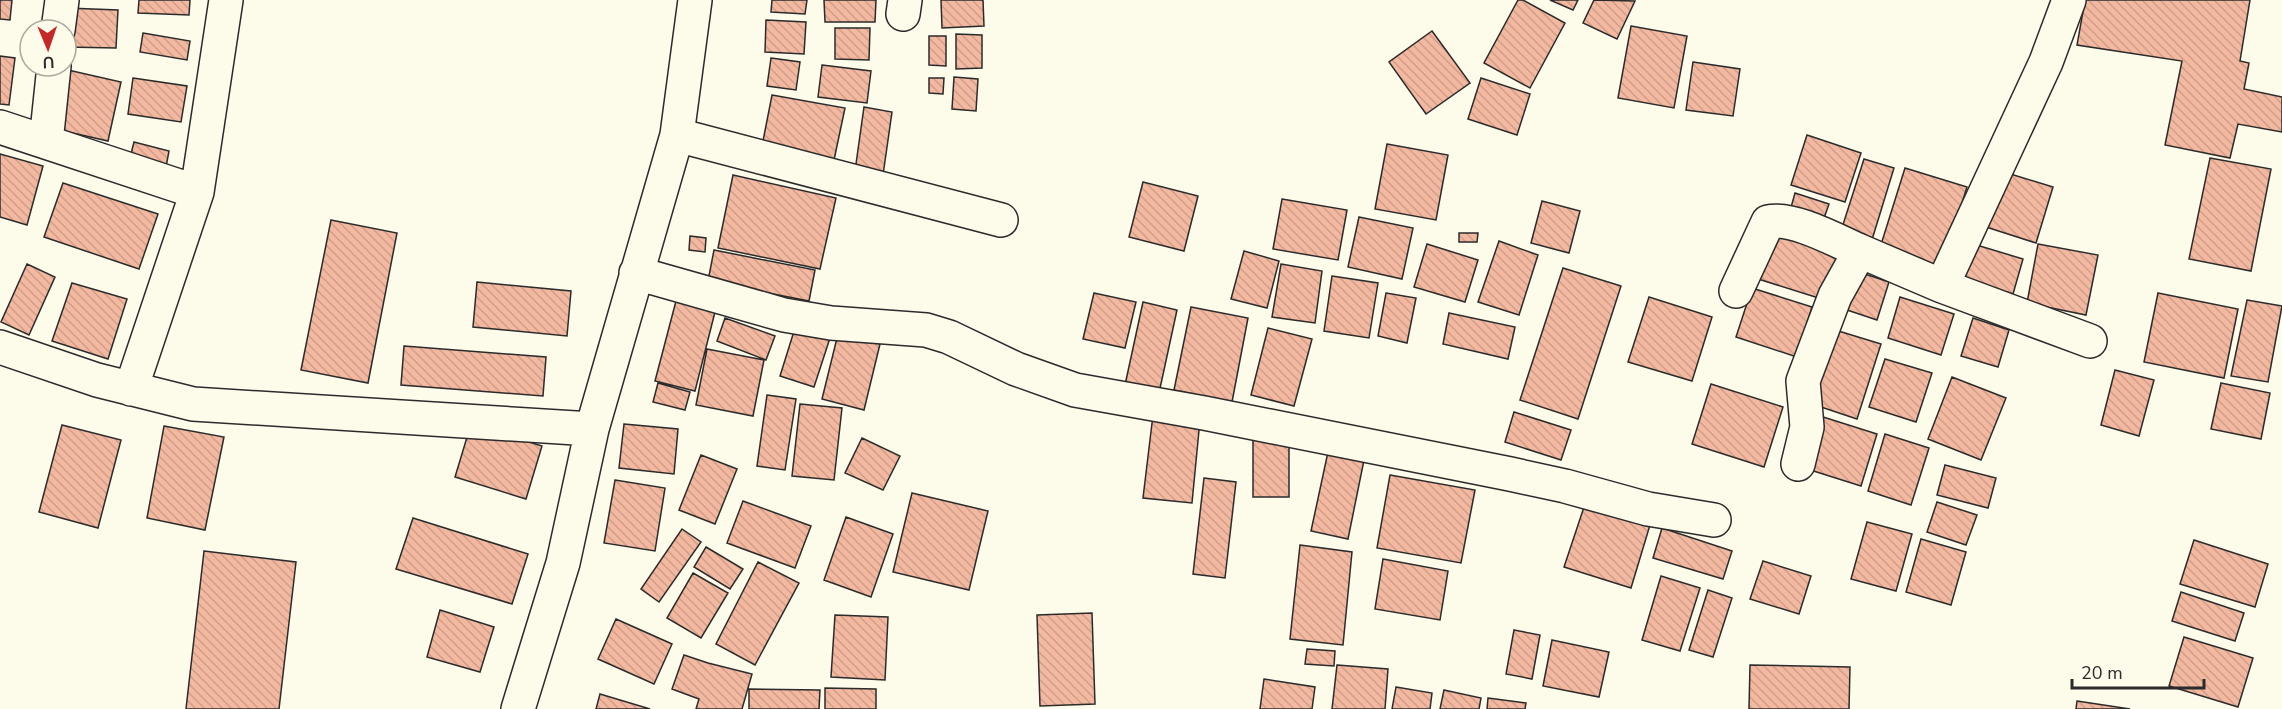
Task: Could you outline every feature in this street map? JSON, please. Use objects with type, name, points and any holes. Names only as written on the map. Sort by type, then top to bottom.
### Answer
[{"type":"street","points":[[60,18],[62,0]]},
{"type":"street","points":[[131,389],[197,192],[226,0]]},
{"type":"street","points":[[518,709],[563,563],[592,429],[677,135],[695,0]]},
{"type":"street","points":[[1942,285],[2046,62],[2069,0]]},
{"type":"street","points":[[46,142],[53,78]]},
{"type":"street","points":[[0,127],[197,192]]},
{"type":"street","points":[[677,135],[1001,220]]},
{"type":"street","points":[[1736,291],[1768,222],[1775,220],[1791,223],[1942,285],[2090,341]]},
{"type":"street","points":[[1798,464],[1807,428],[1803,389],[1806,372],[1835,296],[1860,251]]},
{"type":"street","points":[[636,273],[784,315],[831,323],[926,330],[949,337],[1016,369],[1075,390],[1204,413],[1510,474],[1565,486],[1648,509],[1714,520]]},
{"type":"street","points":[[0,347],[131,389],[193,404],[592,429]]},
{"type":"building","points":[[0,0],[12,0],[10,20],[0,19]]},
{"type":"building","points":[[139,0],[190,0],[189,15],[138,13]]},
{"type":"building","points":[[772,0],[807,0],[805,14],[771,12]]},
{"type":"building","points":[[824,0],[876,0],[875,22],[825,22]]},
{"type":"building","points":[[941,0],[983,0],[984,26],[942,28]]},
{"type":"building","points":[[1518,0],[1523,0],[1565,23],[1530,88],[1484,63]]},
{"type":"building","points":[[1550,0],[1578,0],[1573,10]]},
{"type":"building","points":[[1594,0],[1635,1],[1617,39],[1583,23]]},
{"type":"building","points":[[2085,0],[2250,0],[2240,61],[2249,63],[2244,89],[2282,97],[2282,132],[2238,124],[2230,158],[2165,145],[2182,61],[2077,45]]},
{"type":"building","points":[[67,8],[118,10],[116,48],[78,47],[78,18],[67,18]]},
{"type":"building","points":[[766,20],[806,22],[804,54],[765,52]]},
{"type":"building","points":[[1631,26],[1687,36],[1674,108],[1618,98]]},
{"type":"building","points":[[835,28],[870,28],[869,60],[835,59]]},
{"type":"building","points":[[1432,31],[1470,83],[1426,114],[1389,62]]},
{"type":"building","points":[[143,33],[190,41],[187,60],[140,52]]},
{"type":"building","points":[[956,34],[982,35],[982,68],[956,69]]},
{"type":"building","points":[[929,36],[946,36],[946,66],[929,65]]},
{"type":"building","points":[[0,56],[15,58],[9,105],[0,104]]},
{"type":"building","points":[[771,58],[800,62],[796,90],[767,86]]},
{"type":"building","points":[[1693,62],[1740,69],[1733,116],[1686,110]]},
{"type":"building","points":[[822,65],[871,71],[867,103],[818,97]]},
{"type":"building","points":[[78,72],[121,82],[108,141],[55,129],[66,78],[78,78]]},
{"type":"building","points":[[954,77],[978,79],[976,111],[952,109]]},
{"type":"building","points":[[133,78],[187,86],[181,122],[128,114]]},
{"type":"building","points":[[929,78],[944,78],[943,94],[929,93]]},
{"type":"building","points":[[1481,78],[1530,94],[1517,135],[1468,119]]},
{"type":"building","points":[[772,95],[845,108],[834,160],[762,146]]},
{"type":"building","points":[[864,107],[892,112],[883,175],[855,171]]},
{"type":"building","points":[[1807,135],[1861,153],[1845,202],[1791,185]]},
{"type":"building","points":[[134,142],[169,151],[166,167],[130,158]]},
{"type":"building","points":[[1387,144],[1448,155],[1436,220],[1375,209]]},
{"type":"building","points":[[0,154],[43,166],[27,225],[0,217]]},
{"type":"building","points":[[2210,158],[2271,169],[2251,271],[2189,259]]},
{"type":"building","points":[[1864,159],[1894,168],[1871,243],[1840,234]]},
{"type":"building","points":[[1905,168],[1967,187],[1941,270],[1879,251]]},
{"type":"building","points":[[2004,172],[2053,187],[2036,243],[1986,227]]},
{"type":"building","points":[[733,175],[836,198],[820,269],[718,248]]},
{"type":"building","points":[[1143,182],[1198,196],[1184,251],[1129,237]]},
{"type":"building","points":[[63,183],[158,214],[139,269],[44,237]]},
{"type":"building","points":[[1795,193],[1829,204],[1823,221],[1790,211]]},
{"type":"building","points":[[1282,199],[1347,210],[1338,260],[1273,249]]},
{"type":"building","points":[[1542,201],[1580,211],[1569,253],[1531,243]]},
{"type":"building","points":[[1359,217],[1413,228],[1402,279],[1348,267]]},
{"type":"building","points":[[331,220],[397,233],[368,383],[301,370]]},
{"type":"building","points":[[1770,228],[1842,250],[1825,300],[1755,278]]},
{"type":"building","points":[[1459,233],[1478,233],[1477,242],[1459,242]]},
{"type":"building","points":[[690,236],[706,238],[705,252],[689,250]]},
{"type":"building","points":[[1499,241],[1538,255],[1519,315],[1478,302]]},
{"type":"building","points":[[1970,243],[2023,259],[2013,294],[1959,277]]},
{"type":"building","points":[[1427,244],[1478,260],[1465,302],[1414,287]]},
{"type":"building","points":[[2038,244],[2098,255],[2086,315],[2027,303]]},
{"type":"building","points":[[714,250],[815,270],[809,301],[708,281]]},
{"type":"building","points":[[1244,251],[1279,261],[1267,308],[1231,299]]},
{"type":"building","points":[[27,264],[55,277],[29,335],[1,322]]},
{"type":"building","points":[[1281,264],[1322,271],[1315,323],[1272,317]]},
{"type":"building","points":[[1563,268],[1621,286],[1578,419],[1520,400]]},
{"type":"building","points":[[1859,272],[1889,282],[1877,320],[1847,310]]},
{"type":"building","points":[[1332,276],[1378,283],[1369,338],[1324,331]]},
{"type":"building","points":[[477,282],[571,291],[567,336],[473,327]]},
{"type":"building","points":[[72,283],[127,299],[108,359],[52,341]]},
{"type":"building","points":[[1752,288],[1812,307],[1797,357],[1736,337]]},
{"type":"building","points":[[1094,293],[1136,302],[1125,348],[1083,339]]},
{"type":"building","points":[[1386,293],[1416,298],[1407,343],[1378,336]]},
{"type":"building","points":[[2158,293],[2238,309],[2224,378],[2144,362]]},
{"type":"building","points":[[1649,297],[1712,317],[1692,381],[1628,362]]},
{"type":"building","points":[[1900,297],[1954,314],[1941,355],[1888,338]]},
{"type":"building","points":[[2247,300],[2282,306],[2268,382],[2231,376]]},
{"type":"building","points":[[676,301],[715,312],[695,391],[655,381]]},
{"type":"building","points":[[1143,302],[1177,310],[1159,393],[1125,385]]},
{"type":"building","points":[[1191,307],[1248,318],[1232,402],[1174,390]]},
{"type":"building","points":[[1449,313],[1515,327],[1508,359],[1443,344]]},
{"type":"building","points":[[725,318],[775,336],[766,360],[717,341]]},
{"type":"building","points":[[1973,318],[2009,330],[1998,367],[1961,356]]},
{"type":"building","points":[[795,328],[830,338],[814,387],[780,376]]},
{"type":"building","points":[[1268,328],[1312,339],[1294,406],[1251,395]]},
{"type":"building","points":[[1832,329],[1881,344],[1857,419],[1809,403]]},
{"type":"building","points":[[838,334],[880,344],[864,410],[822,399]]},
{"type":"building","points":[[404,346],[546,357],[543,396],[401,385]]},
{"type":"building","points":[[707,349],[764,360],[753,416],[696,405]]},
{"type":"building","points":[[1885,359],[1932,373],[1916,422],[1869,407]]},
{"type":"building","points":[[2115,370],[2154,380],[2139,436],[2101,425]]},
{"type":"building","points":[[1952,377],[2006,398],[1981,460],[1928,439]]},
{"type":"building","points":[[658,383],[690,392],[685,410],[653,402]]},
{"type":"building","points":[[2221,383],[2270,393],[2261,439],[2211,429]]},
{"type":"building","points":[[1711,384],[1783,407],[1764,467],[1692,444]]},
{"type":"building","points":[[767,395],[796,399],[785,470],[757,466]]},
{"type":"building","points":[[800,404],[842,408],[834,480],[792,476]]},
{"type":"building","points":[[1514,412],[1571,430],[1561,460],[1505,442]]},
{"type":"building","points":[[1153,415],[1200,420],[1192,503],[1143,498]]},
{"type":"building","points":[[1820,416],[1877,434],[1861,486],[1804,468]]},
{"type":"building","points":[[471,424],[542,446],[526,499],[455,477]]},
{"type":"building","points":[[624,424],[678,429],[674,474],[619,468]]},
{"type":"building","points":[[62,425],[121,440],[98,528],[39,512]]},
{"type":"building","points":[[164,426],[224,437],[205,530],[147,518]]},
{"type":"building","points":[[1253,434],[1289,435],[1289,497],[1253,497]]},
{"type":"building","points":[[1885,434],[1929,448],[1911,505],[1868,491]]},
{"type":"building","points":[[862,438],[900,456],[883,490],[845,473]]},
{"type":"building","points":[[1328,452],[1364,460],[1348,539],[1311,531]]},
{"type":"building","points":[[701,455],[737,469],[715,524],[679,510]]},
{"type":"building","points":[[1945,465],[1996,478],[1988,508],[1937,495]]},
{"type":"building","points":[[1390,475],[1475,490],[1461,563],[1377,548]]},
{"type":"building","points":[[1204,478],[1236,482],[1225,578],[1193,574]]},
{"type":"building","points":[[615,480],[665,488],[655,551],[604,543]]},
{"type":"building","points":[[912,493],[988,511],[969,590],[893,572]]},
{"type":"building","points":[[743,501],[811,526],[795,568],[727,543]]},
{"type":"building","points":[[1937,502],[1977,515],[1966,545],[1927,532]]},
{"type":"building","points":[[1585,504],[1650,525],[1631,588],[1564,567]]},
{"type":"building","points":[[846,517],[893,534],[871,597],[824,580]]},
{"type":"building","points":[[413,518],[528,554],[512,604],[396,569]]},
{"type":"building","points":[[1867,522],[1912,534],[1896,591],[1851,579]]},
{"type":"building","points":[[1662,528],[1732,551],[1723,579],[1653,558]]},
{"type":"building","points":[[682,529],[701,542],[659,602],[641,589]]},
{"type":"building","points":[[1921,539],[1966,552],[1951,605],[1906,592]]},
{"type":"building","points":[[2194,540],[2268,564],[2255,607],[2180,584]]},
{"type":"building","points":[[1300,545],[1352,552],[1343,645],[1290,639]]},
{"type":"building","points":[[706,547],[743,569],[730,589],[694,567]]},
{"type":"building","points":[[204,551],[296,562],[279,709],[186,709]]},
{"type":"building","points":[[1383,559],[1448,571],[1440,620],[1375,609]]},
{"type":"building","points":[[1763,561],[1811,576],[1799,614],[1750,599]]},
{"type":"building","points":[[758,562],[799,583],[755,665],[716,644]]},
{"type":"building","points":[[693,573],[728,593],[701,638],[667,618]]},
{"type":"building","points":[[1661,576],[1700,588],[1680,651],[1642,640]]},
{"type":"building","points":[[1708,590],[1732,598],[1713,657],[1689,650]]},
{"type":"building","points":[[2181,592],[2244,613],[2235,641],[2172,621]]},
{"type":"building","points":[[440,610],[494,627],[480,672],[427,657]]},
{"type":"building","points":[[1092,613],[1095,704],[1040,706],[1037,615]]},
{"type":"building","points":[[835,615],[888,617],[885,680],[831,677]]},
{"type":"building","points":[[616,619],[672,644],[654,684],[598,659]]},
{"type":"building","points":[[1514,630],[1540,635],[1532,679],[1506,674]]},
{"type":"building","points":[[2184,637],[2253,658],[2238,707],[2169,686]]},
{"type":"building","points":[[1552,640],[1609,652],[1599,697],[1543,686]]},
{"type":"building","points":[[1307,649],[1335,651],[1334,666],[1305,664]]},
{"type":"building","points":[[684,655],[752,674],[742,709],[696,709],[699,699],[672,689]]},
{"type":"building","points":[[1337,665],[1388,669],[1385,709],[1332,709]]},
{"type":"building","points":[[1750,665],[1850,667],[1849,709],[1749,709]]},
{"type":"building","points":[[1264,679],[1315,687],[1312,709],[1260,709]]},
{"type":"building","points":[[1396,687],[1432,693],[1430,709],[1392,709]]},
{"type":"building","points":[[825,688],[876,689],[876,709],[825,709]]},
{"type":"building","points":[[749,689],[820,690],[819,709],[749,709]]},
{"type":"building","points":[[1444,690],[1481,698],[1479,709],[1440,709]]},
{"type":"building","points":[[600,694],[650,709],[596,709]]},
{"type":"building","points":[[1488,698],[1526,703],[1525,709],[1487,709]]},
{"type":"building","points":[[2077,701],[2130,709],[2076,709]]}]
